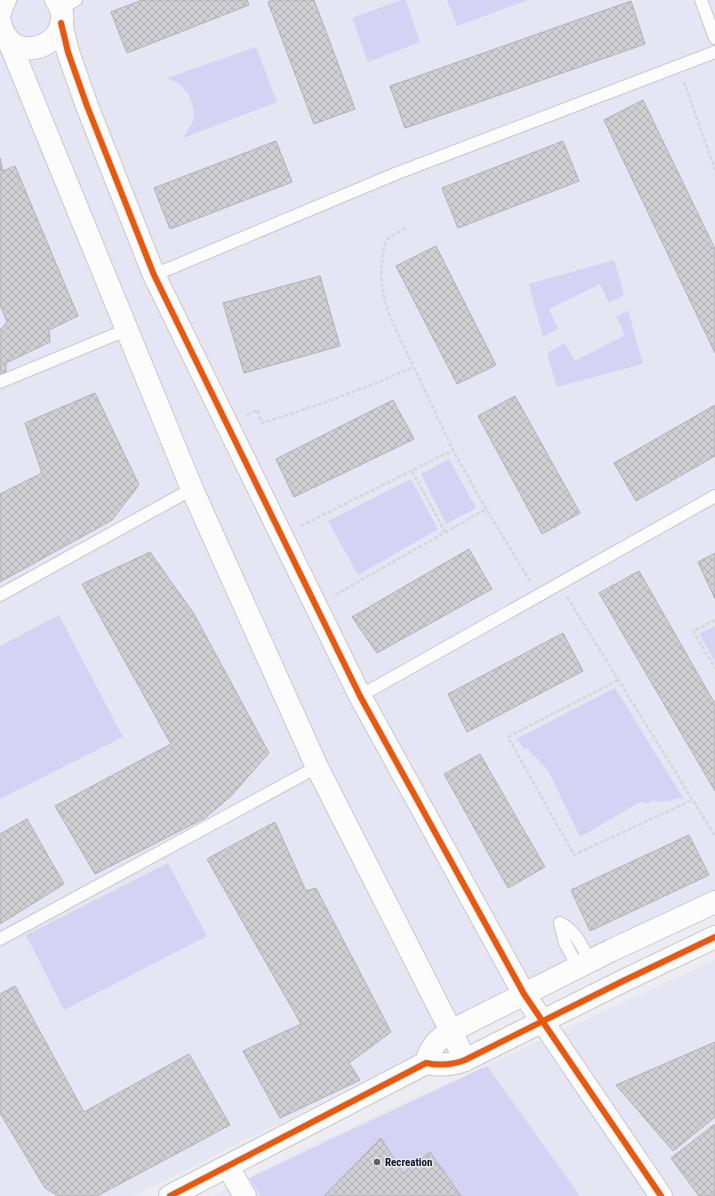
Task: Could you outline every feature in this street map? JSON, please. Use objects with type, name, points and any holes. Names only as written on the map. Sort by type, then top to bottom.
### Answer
[{"type":"street","points":[[5,0],[2,6],[2,25],[192,489],[317,767],[465,1060]]},
{"type":"street","points":[[2,25],[19,46],[33,49],[40,48],[52,41],[60,30],[63,8]]},
{"type":"street","points":[[63,8],[68,52],[86,106],[154,275],[360,696],[524,994],[662,1196]]},
{"type":"street","points":[[426,1063],[432,1048],[442,1036],[584,964],[715,902]]},
{"type":"street","points":[[170,1196],[426,1063],[450,1064],[465,1060],[715,937]]},
{"type":"street","points":[[228,1167],[245,1196]]},
{"type":"lane","points":[[701,0],[715,38]]},
{"type":"lane","points":[[154,275],[395,174],[715,52]]},
{"type":"lane","points":[[0,382],[126,330]]},
{"type":"lane","points":[[0,595],[192,489]]},
{"type":"lane","points":[[360,696],[558,583],[715,496]]},
{"type":"lane","points":[[0,939],[317,767]]},
{"type":"path","points":[[679,66],[715,170]]},
{"type":"path","points":[[405,228],[386,240],[382,255],[382,287],[390,317],[453,450],[486,510],[539,595]]},
{"type":"path","points":[[226,424],[257,410],[262,423],[345,396],[413,367]]},
{"type":"path","points":[[281,536],[453,450]]},
{"type":"path","points":[[412,471],[445,532]]},
{"type":"path","points":[[315,606],[486,510]]},
{"type":"path","points":[[558,583],[715,836]]},
{"type":"path","points":[[715,620],[693,631],[715,668]]},
{"type":"path","points":[[618,680],[508,737],[574,855],[692,800]]},
{"type":"shaded area","points":[[0,0],[715,0],[715,906],[133,1196],[0,1196]]},
{"type":"shaded area","points":[[401,0],[406,0],[420,42],[368,62],[352,18]]},
{"type":"shaded area","points":[[447,0],[528,0],[457,26]]},
{"type":"shaded area","points":[[256,47],[277,102],[183,138],[193,122],[194,110],[189,95],[180,84],[167,78]]},
{"type":"shaded area","points":[[614,260],[624,295],[609,303],[600,284],[549,309],[558,329],[543,337],[529,284]]},
{"type":"shaded area","points":[[628,310],[643,364],[557,387],[547,353],[565,343],[575,361],[625,335],[616,317]]},
{"type":"shaded area","points":[[449,459],[476,508],[446,524],[421,474]]},
{"type":"shaded area","points":[[411,479],[438,529],[358,575],[328,521]]},
{"type":"shaded area","points":[[59,615],[123,737],[0,799],[0,646]]},
{"type":"shaded area","points":[[715,626],[715,662],[699,634]]},
{"type":"shaded area","points":[[615,688],[683,798],[666,801],[654,800],[648,803],[640,802],[580,837],[548,770],[532,755],[529,749],[524,749],[516,739]]},
{"type":"shaded area","points":[[168,863],[207,936],[64,1010],[26,935]]},
{"type":"shaded area","points":[[715,960],[715,1196],[214,1196],[309,1147]]},
{"type":"shaded area","points":[[487,1066],[580,1196],[261,1196],[249,1178]]},
{"type":"building","points":[[142,0],[247,0],[249,5],[127,53],[111,12]]},
{"type":"building","points":[[273,0],[314,0],[355,109],[314,124],[268,2]]},
{"type":"building","points":[[631,1],[645,44],[405,128],[390,86]]},
{"type":"building","points":[[643,100],[715,249],[715,353],[604,120]]},
{"type":"building","points":[[276,141],[292,182],[170,229],[154,188]]},
{"type":"building","points":[[563,141],[579,181],[458,228],[442,188]]},
{"type":"building","points":[[0,158],[3,171],[15,166],[78,316],[49,330],[50,342],[6,363],[6,374],[0,376],[0,330],[7,322],[0,305]]},
{"type":"building","points":[[436,246],[496,365],[457,384],[396,266]]},
{"type":"building","points":[[320,276],[340,346],[244,373],[223,303]]},
{"type":"building","points":[[95,393],[139,485],[112,520],[0,582],[0,494],[42,473],[25,423]]},
{"type":"building","points":[[515,396],[580,513],[542,534],[478,416]]},
{"type":"building","points":[[393,400],[414,439],[294,497],[276,459]]},
{"type":"building","points":[[715,405],[715,456],[636,501],[614,463]]},
{"type":"building","points":[[469,549],[492,589],[377,653],[352,617]]},
{"type":"building","points":[[150,552],[194,614],[269,753],[231,796],[205,818],[95,874],[55,806],[171,744],[82,584]]},
{"type":"building","points":[[715,553],[715,599],[698,562]]},
{"type":"building","points":[[639,571],[715,704],[715,791],[599,593]]},
{"type":"building","points":[[563,633],[583,671],[467,732],[448,694]]},
{"type":"building","points":[[480,754],[545,867],[508,888],[444,774]]},
{"type":"building","points":[[27,819],[64,884],[0,924],[0,834]]},
{"type":"building","points":[[275,822],[306,891],[316,888],[391,1032],[349,1063],[360,1080],[280,1118],[243,1051],[301,1024],[207,859]]},
{"type":"building","points":[[689,835],[709,875],[590,931],[571,890]]},
{"type":"building","points":[[15,986],[84,1112],[189,1054],[230,1125],[97,1196],[58,1196],[45,1188],[0,1113],[0,994]]},
{"type":"building","points":[[715,1042],[715,1117],[673,1151],[616,1085]]},
{"type":"building","points":[[715,1124],[715,1196],[699,1196],[671,1158]]},
{"type":"building","name":"Recreation","points":[[381,1138],[403,1173],[430,1152],[461,1196],[324,1196]]},
{"type":"cycle path","points":[[61,23],[68,52],[87,106],[154,275],[360,696],[524,994],[661,1196]]},
{"type":"cycle path","points":[[170,1196],[426,1063],[446,1064],[465,1060],[715,937]]},
{"type":"place","name":"Recreation","points":[[377,1162]]}]
